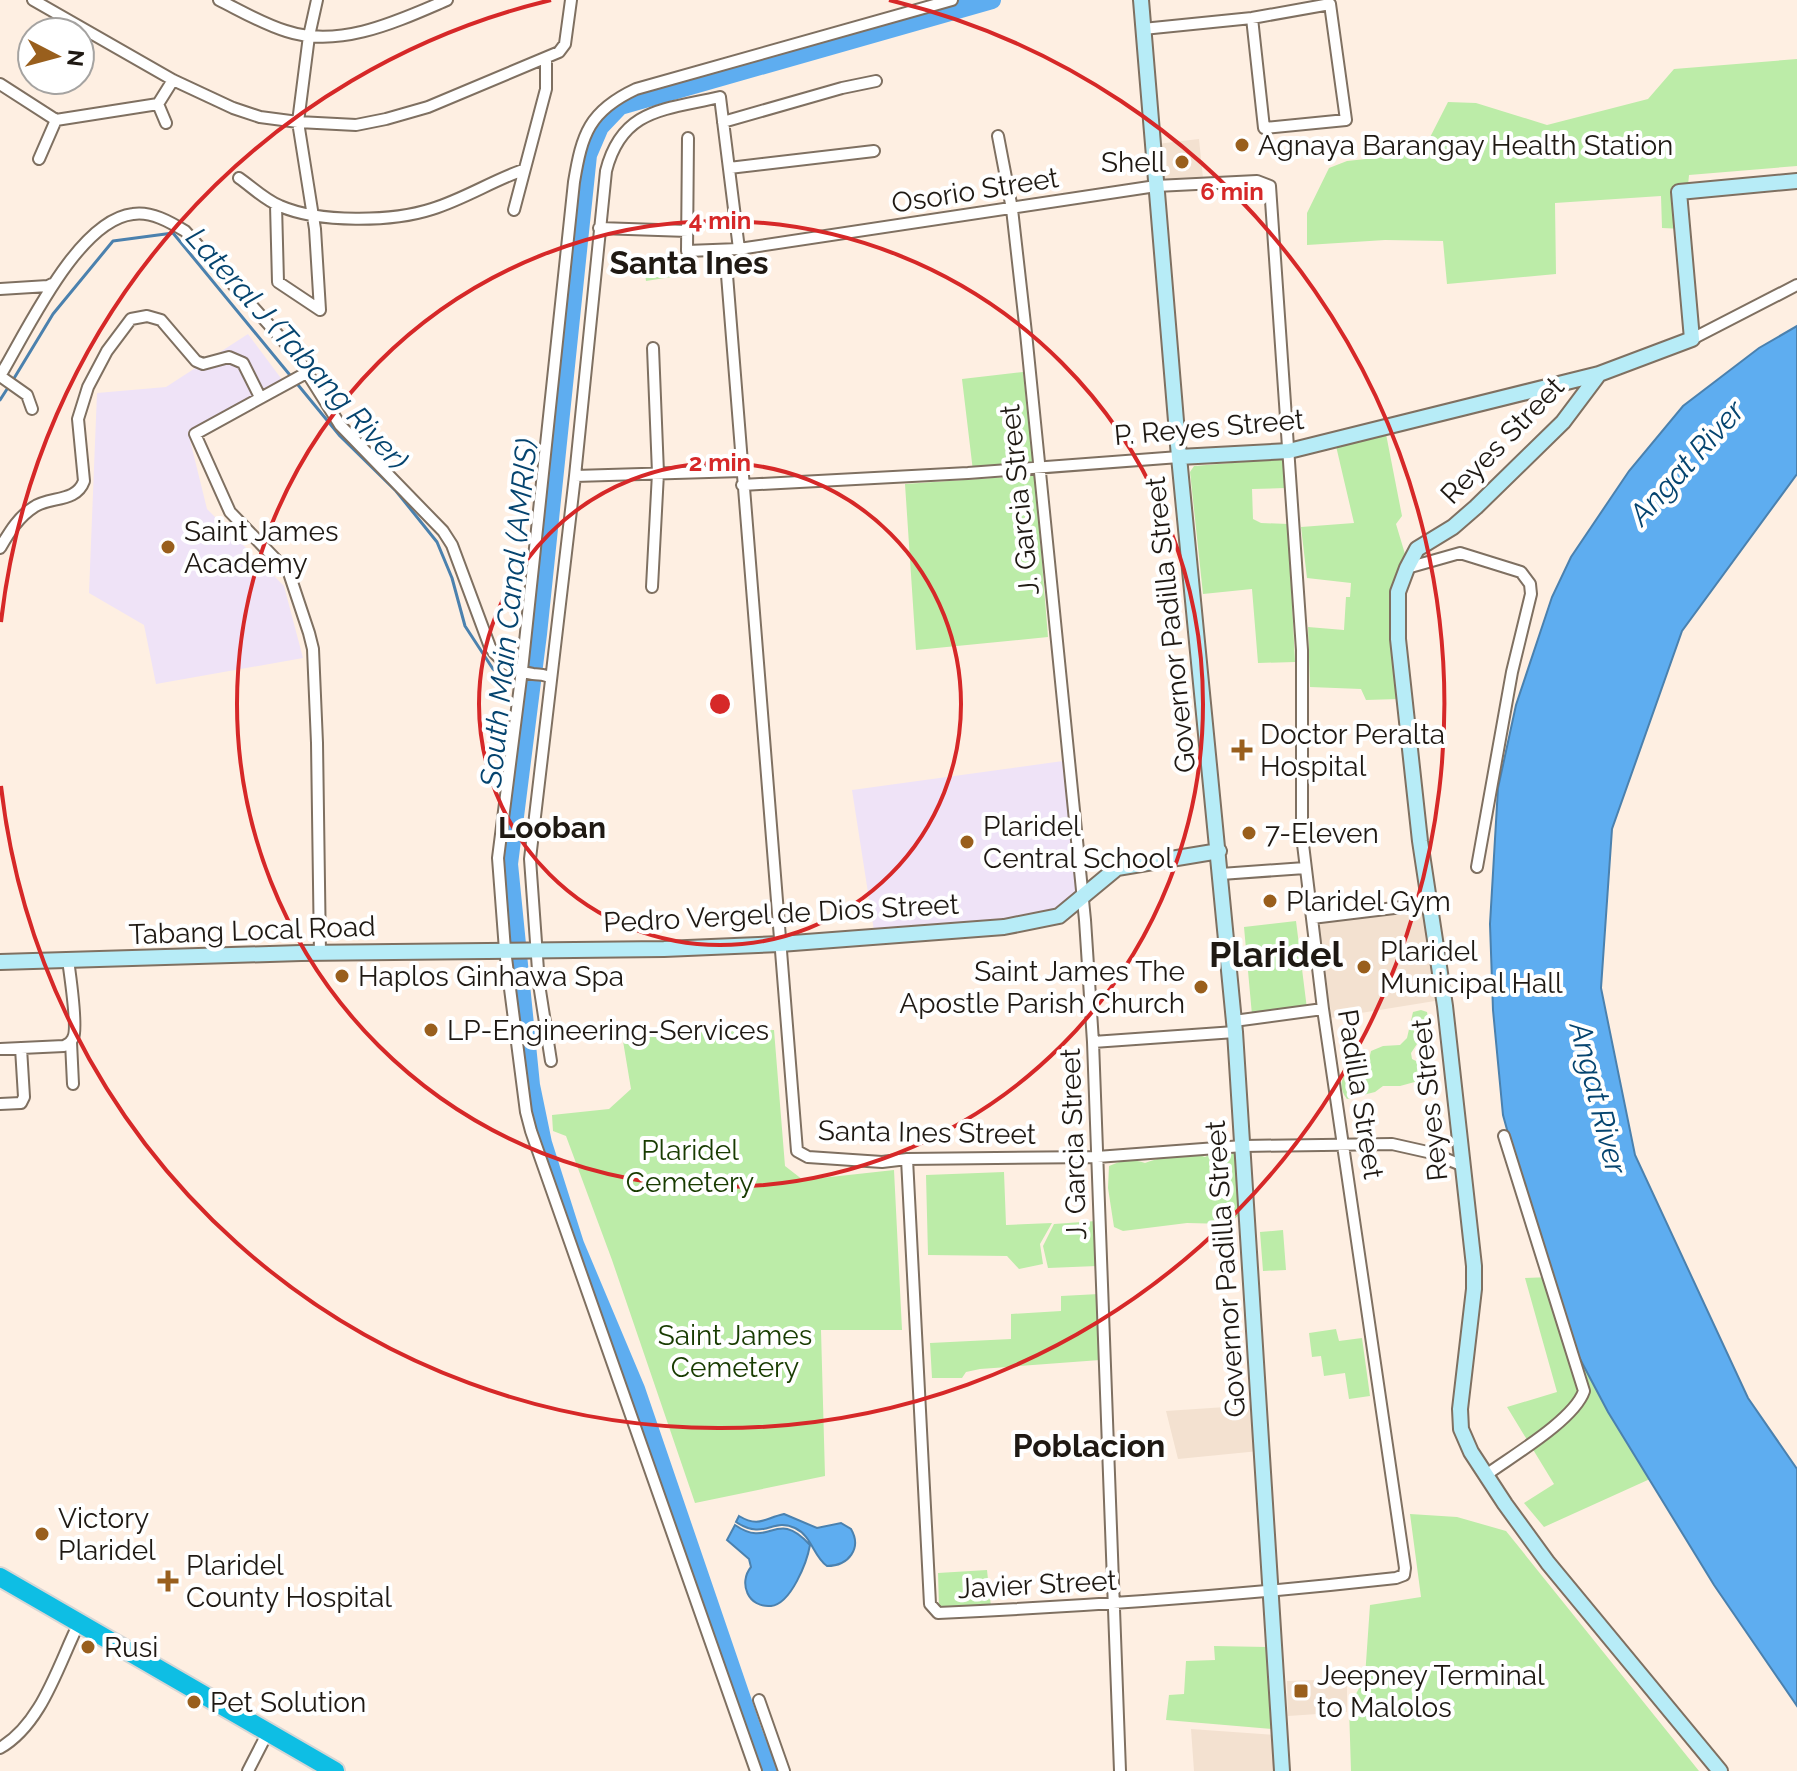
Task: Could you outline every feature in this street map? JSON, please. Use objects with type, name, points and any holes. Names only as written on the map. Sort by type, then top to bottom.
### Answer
[{"type":"highway","points":[[0,1577],[335,1771]]},
{"type":"street","points":[[33,0],[173,80],[233,108],[260,117],[356,125],[428,107],[546,60],[565,44],[571,0]]},
{"type":"street","points":[[219,0],[289,32],[309,36],[356,34],[447,0]]},
{"type":"street","points":[[276,205],[274,283],[320,310],[313,215],[298,122],[317,0]]},
{"type":"street","points":[[756,1771],[531,1131],[506,950],[498,858],[519,692],[524,674],[574,182],[586,131],[600,110],[636,89],[952,0]]},
{"type":"street","name":"Governor Padilla Street","points":[[1141,0],[1179,457],[1234,1026],[1282,1771]]},
{"type":"street","points":[[1143,29],[1252,18],[1330,4],[1346,120],[1264,128],[1252,18]]},
{"type":"street","points":[[514,210],[546,89],[546,60]]},
{"type":"street","points":[[0,84],[56,120],[158,104],[173,80]]},
{"type":"street","points":[[723,122],[876,81]]},
{"type":"street","points":[[551,1061],[531,949],[530,859],[575,476],[606,171],[611,150],[619,136],[635,121],[658,112],[720,97],[739,249]]},
{"type":"street","points":[[158,104],[166,123]]},
{"type":"street","points":[[39,159],[56,120]]},
{"type":"street","name":"J. Garcia Street","points":[[998,136],[1012,209],[1085,920],[1093,1042],[1120,1771]]},
{"type":"street","points":[[599,228],[688,231],[688,138]]},
{"type":"street","points":[[729,168],[874,151]]},
{"type":"street","points":[[239,178],[276,205],[313,215],[376,218],[432,209],[523,170]]},
{"type":"street","name":"Osorio Street","points":[[688,231],[687,251],[739,249],[1156,186],[1257,181],[1270,186]]},
{"type":"street","points":[[1692,339],[1679,192],[1797,181]]},
{"type":"street","name":"Padilla Street","points":[[1270,186],[1302,650],[1302,836],[1305,868],[1404,1575]]},
{"type":"street","points":[[32,409],[31,401],[18,387],[2,377],[52,284],[84,245],[112,219],[136,213],[161,218],[185,231],[271,325],[340,425],[443,531],[452,545],[490,647],[498,659],[524,674],[550,676]]},
{"type":"street","name":"Santa Ines Street","points":[[725,250],[797,1151],[808,1157],[882,1162],[907,1159],[1097,1157],[1243,1146],[1392,1144],[1432,1153],[1461,1165]]},
{"type":"street","points":[[0,289],[52,284]]},
{"type":"street","name":"P. Reyes Street","points":[[742,485],[1289,451],[1599,374],[1692,339],[1797,285]]},
{"type":"street","points":[[0,548],[16,523],[35,506],[81,490],[84,481],[78,419],[88,387],[131,319],[147,316],[161,320],[196,361],[203,364],[229,357],[243,363],[260,397]]},
{"type":"street","points":[[652,587],[658,473],[653,348]]},
{"type":"street","name":"Reyes Street","points":[[1599,374],[1563,422],[1453,527],[1417,549],[1398,592],[1398,639],[1427,904],[1445,1006],[1474,1278],[1460,1409],[1461,1429],[1471,1452],[1548,1563],[1720,1771]]},
{"type":"street","points":[[305,375],[195,434],[230,512],[289,573],[313,649],[320,953]]},
{"type":"street","points":[[575,476],[742,471]]},
{"type":"street","points":[[1407,568],[1460,553],[1521,572],[1530,584],[1531,594],[1512,672],[1477,867]]},
{"type":"street","name":"Pedro Vergel de Dios Street","points":[[1059,916],[1117,868],[1219,851]]},
{"type":"street","points":[[1221,874],[1305,868]]},
{"type":"street","points":[[1312,918],[1427,904]]},
{"type":"street","name":"Pedro Vergel de Dios Street","points":[[506,950],[664,949],[780,944],[1004,927],[1059,916],[1085,920]]},
{"type":"street","name":"Tabang Local Road","points":[[0,962],[506,950]]},
{"type":"street","points":[[0,1049],[64,1046],[71,1042],[75,1036],[75,1025],[68,960]]},
{"type":"street","points":[[1093,1042],[1234,1026],[1323,1009]]},
{"type":"street","points":[[71,1042],[73,1084]]},
{"type":"street","points":[[0,1104],[21,1103],[24,1097],[21,1048]]},
{"type":"street","points":[[1486,1475],[1569,1414],[1584,1391],[1504,1136]]},
{"type":"street","name":"Javier Street","points":[[907,1159],[930,1604],[938,1613],[1272,1592],[1404,1575]]},
{"type":"street","points":[[0,1748],[15,1739],[33,1719],[79,1623]]},
{"type":"street","points":[[759,1700],[784,1771]]},
{"type":"street","points":[[248,1771],[268,1732]]},
{"type":"shaded area","points":[[1199,139],[1203,178],[1161,182],[1157,144]]},
{"type":"shaded area","name":"Saint James Academy","points":[[248,334],[283,381],[188,432],[207,509],[284,586],[303,658],[156,684],[144,625],[89,593],[97,393],[166,387]]},
{"type":"shaded area","name":"Plaridel Central School","points":[[1063,761],[1080,894],[1048,911],[996,922],[874,931],[852,790]]},
{"type":"shaded area","points":[[1425,907],[1441,1000],[1330,1018],[1315,923]]},
{"type":"shaded area","points":[[1256,1405],[1259,1451],[1178,1459],[1166,1411]]},
{"type":"shaded area","points":[[1347,1679],[1347,1712],[1288,1716],[1287,1681]]},
{"type":"shaded area","points":[[1191,1729],[1276,1735],[1278,1771],[1194,1771]]},
{"type":"green space","points":[[1797,59],[1797,166],[1689,175],[1684,229],[1662,228],[1661,196],[1555,203],[1556,274],[1447,284],[1443,241],[1385,240],[1307,245],[1307,213],[1329,168],[1347,161],[1422,153],[1448,102],[1476,103],[1547,125],[1648,99],[1674,69]]},
{"type":"green space","points":[[680,254],[684,275],[646,281],[643,260]]},
{"type":"green space","points":[[1023,372],[1033,464],[973,471],[962,379]]},
{"type":"green space","points":[[1386,434],[1402,516],[1396,524],[1405,554],[1393,591],[1398,699],[1366,700],[1361,689],[1310,687],[1308,627],[1344,630],[1346,597],[1350,597],[1351,583],[1307,578],[1301,527],[1354,523],[1336,446]]},
{"type":"green space","points":[[1283,459],[1285,488],[1252,489],[1253,519],[1261,523],[1288,524],[1295,662],[1258,663],[1252,589],[1203,594],[1190,472],[1194,466]]},
{"type":"green space","points":[[1035,475],[1048,637],[916,650],[905,484]]},
{"type":"green space","points":[[1296,921],[1307,1009],[1252,1015],[1244,927]]},
{"type":"green space","points":[[1413,1012],[1427,1012],[1431,1035],[1427,1044],[1417,1044],[1411,1053],[1412,1059],[1418,1062],[1419,1071],[1423,1073],[1422,1080],[1400,1086],[1383,1086],[1375,1092],[1347,1099],[1342,1083],[1349,1067],[1356,1067],[1362,1074],[1371,1076],[1368,1063],[1371,1051],[1383,1046],[1400,1045],[1407,1038]]},
{"type":"green space","points":[[774,1030],[785,1166],[803,1180],[894,1170],[902,1330],[821,1330],[825,1476],[695,1503],[612,1260],[566,1136],[553,1131],[552,1115],[609,1109],[631,1089],[622,1035]]},
{"type":"green space","points":[[1232,1149],[1238,1165],[1239,1215],[1228,1224],[1187,1223],[1123,1231],[1114,1227],[1108,1188],[1109,1166],[1127,1160],[1145,1163],[1182,1154],[1205,1157],[1218,1150]]},
{"type":"green space","points":[[1004,1172],[1006,1225],[1052,1223],[1040,1244],[1043,1264],[1019,1269],[1007,1256],[928,1255],[926,1175]]},
{"type":"green space","points":[[1096,1221],[1097,1266],[1048,1268],[1043,1246],[1054,1224]]},
{"type":"green space","points":[[1283,1230],[1286,1270],[1263,1271],[1260,1232]]},
{"type":"green space","points":[[1551,1277],[1608,1412],[1650,1479],[1544,1527],[1524,1503],[1554,1484],[1507,1407],[1557,1392],[1525,1278]]},
{"type":"green space","points":[[1099,1294],[1100,1360],[980,1369],[966,1372],[962,1378],[932,1378],[930,1343],[1011,1339],[1011,1314],[1061,1311],[1061,1296]]},
{"type":"green space","points":[[1336,1329],[1339,1341],[1362,1338],[1370,1396],[1349,1399],[1345,1373],[1324,1376],[1321,1356],[1312,1357],[1309,1333]]},
{"type":"green space","points":[[1410,1514],[1457,1517],[1506,1531],[1699,1771],[1351,1771],[1349,1707],[1365,1677],[1370,1605],[1421,1597]]},
{"type":"green space","points":[[987,1570],[991,1607],[942,1610],[939,1607],[938,1573]]},
{"type":"green space","points":[[1214,1646],[1267,1647],[1273,1729],[1166,1720],[1169,1695],[1184,1694],[1186,1661],[1215,1660]]},
{"type":"water","name":"Angat River","points":[[1797,326],[1797,474],[1682,631],[1612,829],[1601,988],[1635,1155],[1748,1398],[1797,1469],[1797,1706],[1714,1585],[1608,1412],[1579,1357],[1503,1115],[1493,1010],[1490,924],[1498,788],[1516,705],[1552,597],[1571,557],[1629,471],[1683,406],[1759,348]]},
{"type":"water","points":[[784,1514],[817,1528],[841,1523],[851,1529],[855,1543],[851,1555],[842,1563],[827,1566],[805,1536],[795,1528],[780,1525],[754,1529],[736,1522],[739,1516],[757,1522]]},
{"type":"water","points":[[735,1525],[757,1533],[789,1529],[810,1545],[797,1581],[778,1604],[763,1606],[751,1599],[745,1580],[751,1567],[749,1559],[727,1540]]},
{"type":"waterway","points":[[932,0],[935,16]]},
{"type":"waterway","name":"South Main Canal (AMRIS)","points":[[769,1771],[636,1389],[575,1244],[543,1143],[531,1085],[509,864],[538,634],[588,155],[600,127],[620,106],[992,0]]},
{"type":"waterway","name":"Lateral J (Tabang River)","points":[[13,380],[53,314],[113,241],[173,233],[340,436],[396,491],[437,542],[452,578],[465,626],[493,669],[518,685]]},
{"type":"waterway","name":"Lateral J (Tabang River)","points":[[0,400],[9,386]]},
{"type":"place","name":"Agnaya Barangay Health Station","points":[[1242,145]]},
{"type":"place","name":"Shell","points":[[1182,162]]},
{"type":"place","name":"Saint James Academy","points":[[168,547]]},
{"type":"place","name":"Doctor Peralta Hospital","points":[[1242,750]]},
{"type":"place","name":"7-Eleven","points":[[1249,833]]},
{"type":"place","name":"Plaridel Central School","points":[[967,842]]},
{"type":"place","name":"Plaridel Gym","points":[[1270,901]]},
{"type":"place","name":"Plaridel Municipal Hall","points":[[1364,967]]},
{"type":"place","name":"Haplos Ginhawa Spa","points":[[342,976]]},
{"type":"place","name":"Saint James The Apostle Parish Church","points":[[1201,987]]},
{"type":"place","name":"LP-Engineering-Services","points":[[431,1030]]},
{"type":"place","name":"Victory Plaridel","points":[[42,1534]]},
{"type":"place","name":"Plaridel County Hospital","points":[[168,1581]]},
{"type":"place","name":"Rusi","points":[[88,1647]]},
{"type":"place","name":"Jeepney Terminal to Malolos","points":[[1301,1691]]},
{"type":"place","name":"Pet Solution","points":[[194,1702]]},
{"type":"district","name":"Santa Ines","points":[[689,263]]},
{"type":"district","name":"Looban","points":[[552,828]]},
{"type":"district","name":"Plaridel","points":[[1276,954]]},
{"type":"district","name":"Poblacion","points":[[1089,1446]]},
{"type":"park label","name":"Plaridel Cemetery","points":[[690,1166]]},
{"type":"park label","name":"Saint James Cemetery","points":[[735,1351]]}]
